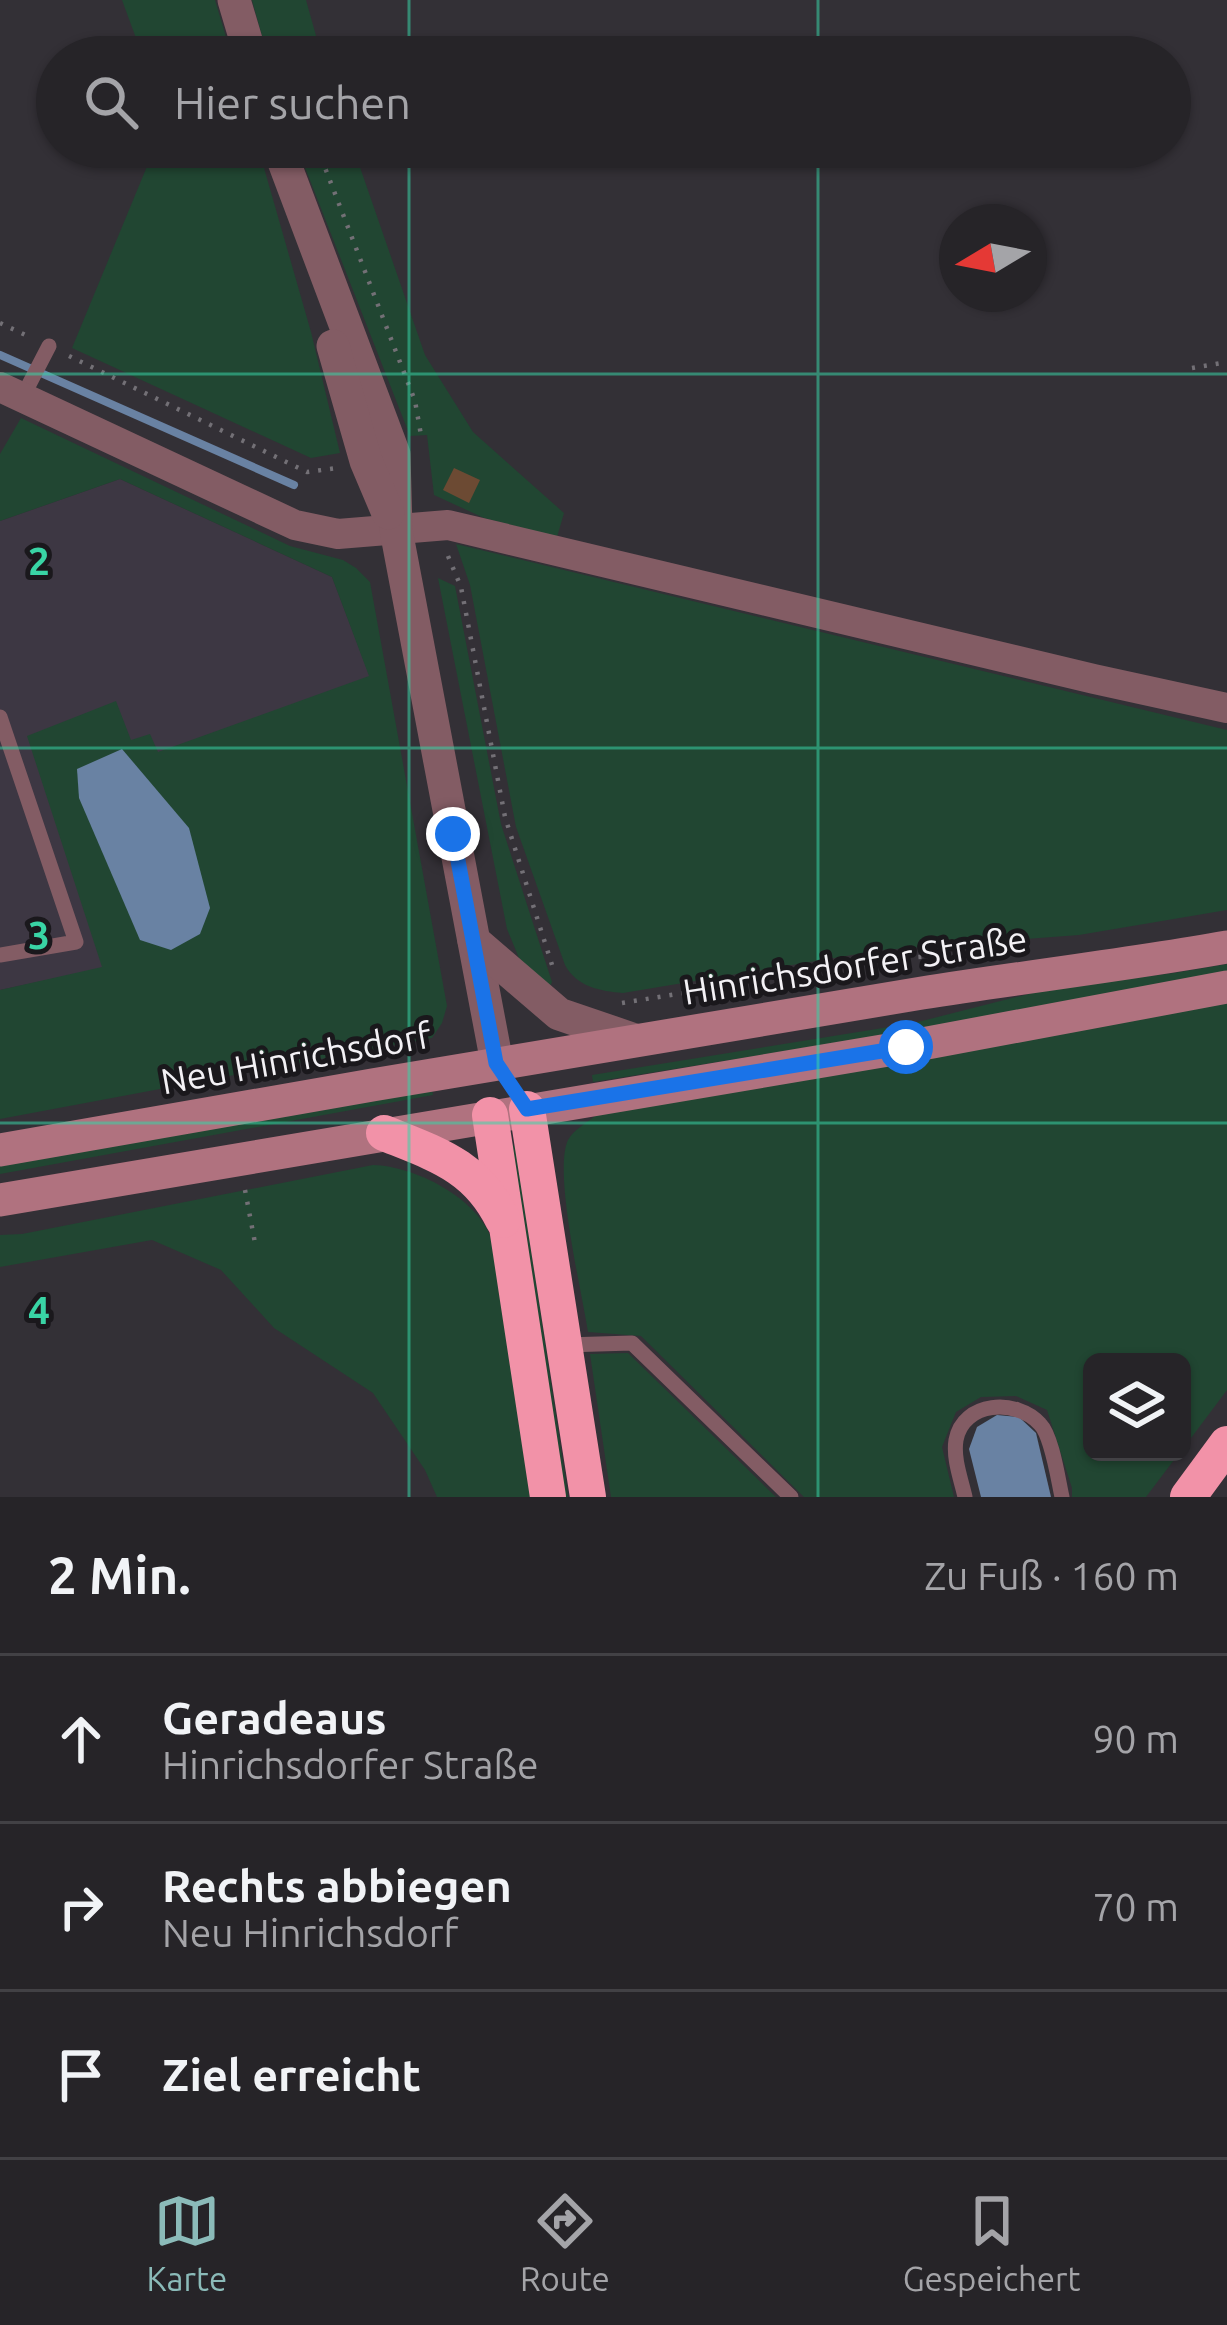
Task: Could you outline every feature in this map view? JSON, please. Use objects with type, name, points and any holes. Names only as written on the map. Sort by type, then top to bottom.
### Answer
[{"type":"highway","points":[[527,1109],[588,1497]]},
{"type":"highway","points":[[490,1115],[548,1497]]},
{"type":"highway","points":[[384,1133],[464,1170],[496,1204],[511,1239]]},
{"type":"highway","points":[[1188,1497],[1227,1444]]},
{"type":"main road","name":"Hinrichsdorfer Straße","points":[[496,1063],[1227,947]]},
{"type":"main road","points":[[0,1200],[906,1047],[1227,987]]},
{"type":"main road","points":[[496,1063],[527,1109]]},
{"type":"main road","points":[[490,1115],[496,1063]]},
{"type":"main road","name":"Neu Hinrichsdorf","points":[[0,1150],[496,1063]]},
{"type":"street","points":[[234,0],[245,36]]},
{"type":"street","points":[[286,168],[366,461],[396,530],[496,1063]]},
{"type":"street","points":[[11,393],[295,525],[338,535],[448,525],[1227,707]]},
{"type":"street","points":[[474,941],[559,1014],[635,1040]]},
{"type":"lane","points":[[11,393],[49,346]]},
{"type":"lane","points":[[0,717],[76,942],[0,956]]},
{"type":"lane","points":[[565,1345],[632,1343],[790,1497]]},
{"type":"lane","points":[[965,1497],[955,1455],[957,1433],[974,1414],[997,1405],[1022,1408],[1044,1426],[1062,1497]]},
{"type":"path","points":[[325,168],[416,401],[423,445]]},
{"type":"path","points":[[0,323],[307,472],[344,467]]},
{"type":"path","points":[[1192,368],[1227,362]]},
{"type":"path","points":[[445,550],[461,587],[506,818],[553,968]]},
{"type":"path","points":[[620,1003],[884,961],[971,952]]},
{"type":"path","points":[[239,1158],[255,1243]]},
{"type":"shaded area","points":[[120,479],[332,577],[370,677],[157,753],[103,968],[0,990],[0,521]]},
{"type":"green space","points":[[122,0],[215,0],[226,36],[135,36]]},
{"type":"green space","points":[[252,0],[306,0],[316,36],[262,36]]},
{"type":"green space","points":[[146,168],[264,168],[340,453],[311,458],[72,348]]},
{"type":"green space","points":[[305,168],[360,168],[425,355],[473,432],[564,513],[557,537],[484,518],[434,495],[427,435],[410,436]]},
{"type":"green space","points":[[21,418],[290,546],[343,560],[370,582],[447,1006],[432,1038],[0,1119],[0,990],[102,967],[27,736],[116,701],[131,740],[150,734],[158,752],[369,676],[332,577],[120,479],[0,521],[0,454]]},
{"type":"green space","points":[[456,544],[1227,730],[1227,910],[1079,935],[882,950],[623,993],[590,986],[565,965],[516,827],[470,585]]},
{"type":"green space","points":[[438,578],[455,586],[501,824],[552,982],[548,990],[519,958],[507,929]]},
{"type":"green space","points":[[1227,964],[1227,972],[915,1030],[593,1082],[592,1075],[914,1023],[1052,988]]},
{"type":"green space","points":[[1227,1001],[1227,1390],[1191,1438],[1191,1353],[1083,1353],[1083,1461],[1173,1461],[1146,1497],[1072,1497],[1047,1410],[1016,1396],[981,1397],[956,1412],[942,1447],[954,1497],[804,1497],[641,1336],[588,1332],[566,1204],[564,1156],[570,1136],[596,1115]]},
{"type":"green space","points":[[432,1089],[433,1095],[0,1174],[0,1166]]},
{"type":"green space","points":[[510,1140],[516,1149],[568,1497],[557,1497]]},
{"type":"green space","points":[[373,1165],[407,1171],[443,1187],[485,1225],[499,1271],[530,1497],[437,1497],[425,1470],[373,1393],[274,1328],[221,1270],[152,1240],[0,1267],[0,1235]]},
{"type":"green space","points":[[628,1353],[776,1497],[611,1497],[590,1354]]},
{"type":"water","points":[[122,749],[189,828],[210,908],[200,934],[171,950],[140,940],[79,798],[77,769]]},
{"type":"water","points":[[997,1415],[1019,1417],[1036,1433],[1051,1497],[981,1497],[969,1449],[977,1427]]},
{"type":"building","points":[[454,468],[480,480],[469,503],[443,490]]},
{"type":"waterway","points":[[0,355],[294,485]]},
{"type":"route","points":[[453,834],[496,1063],[527,1109],[906,1047]]}]
